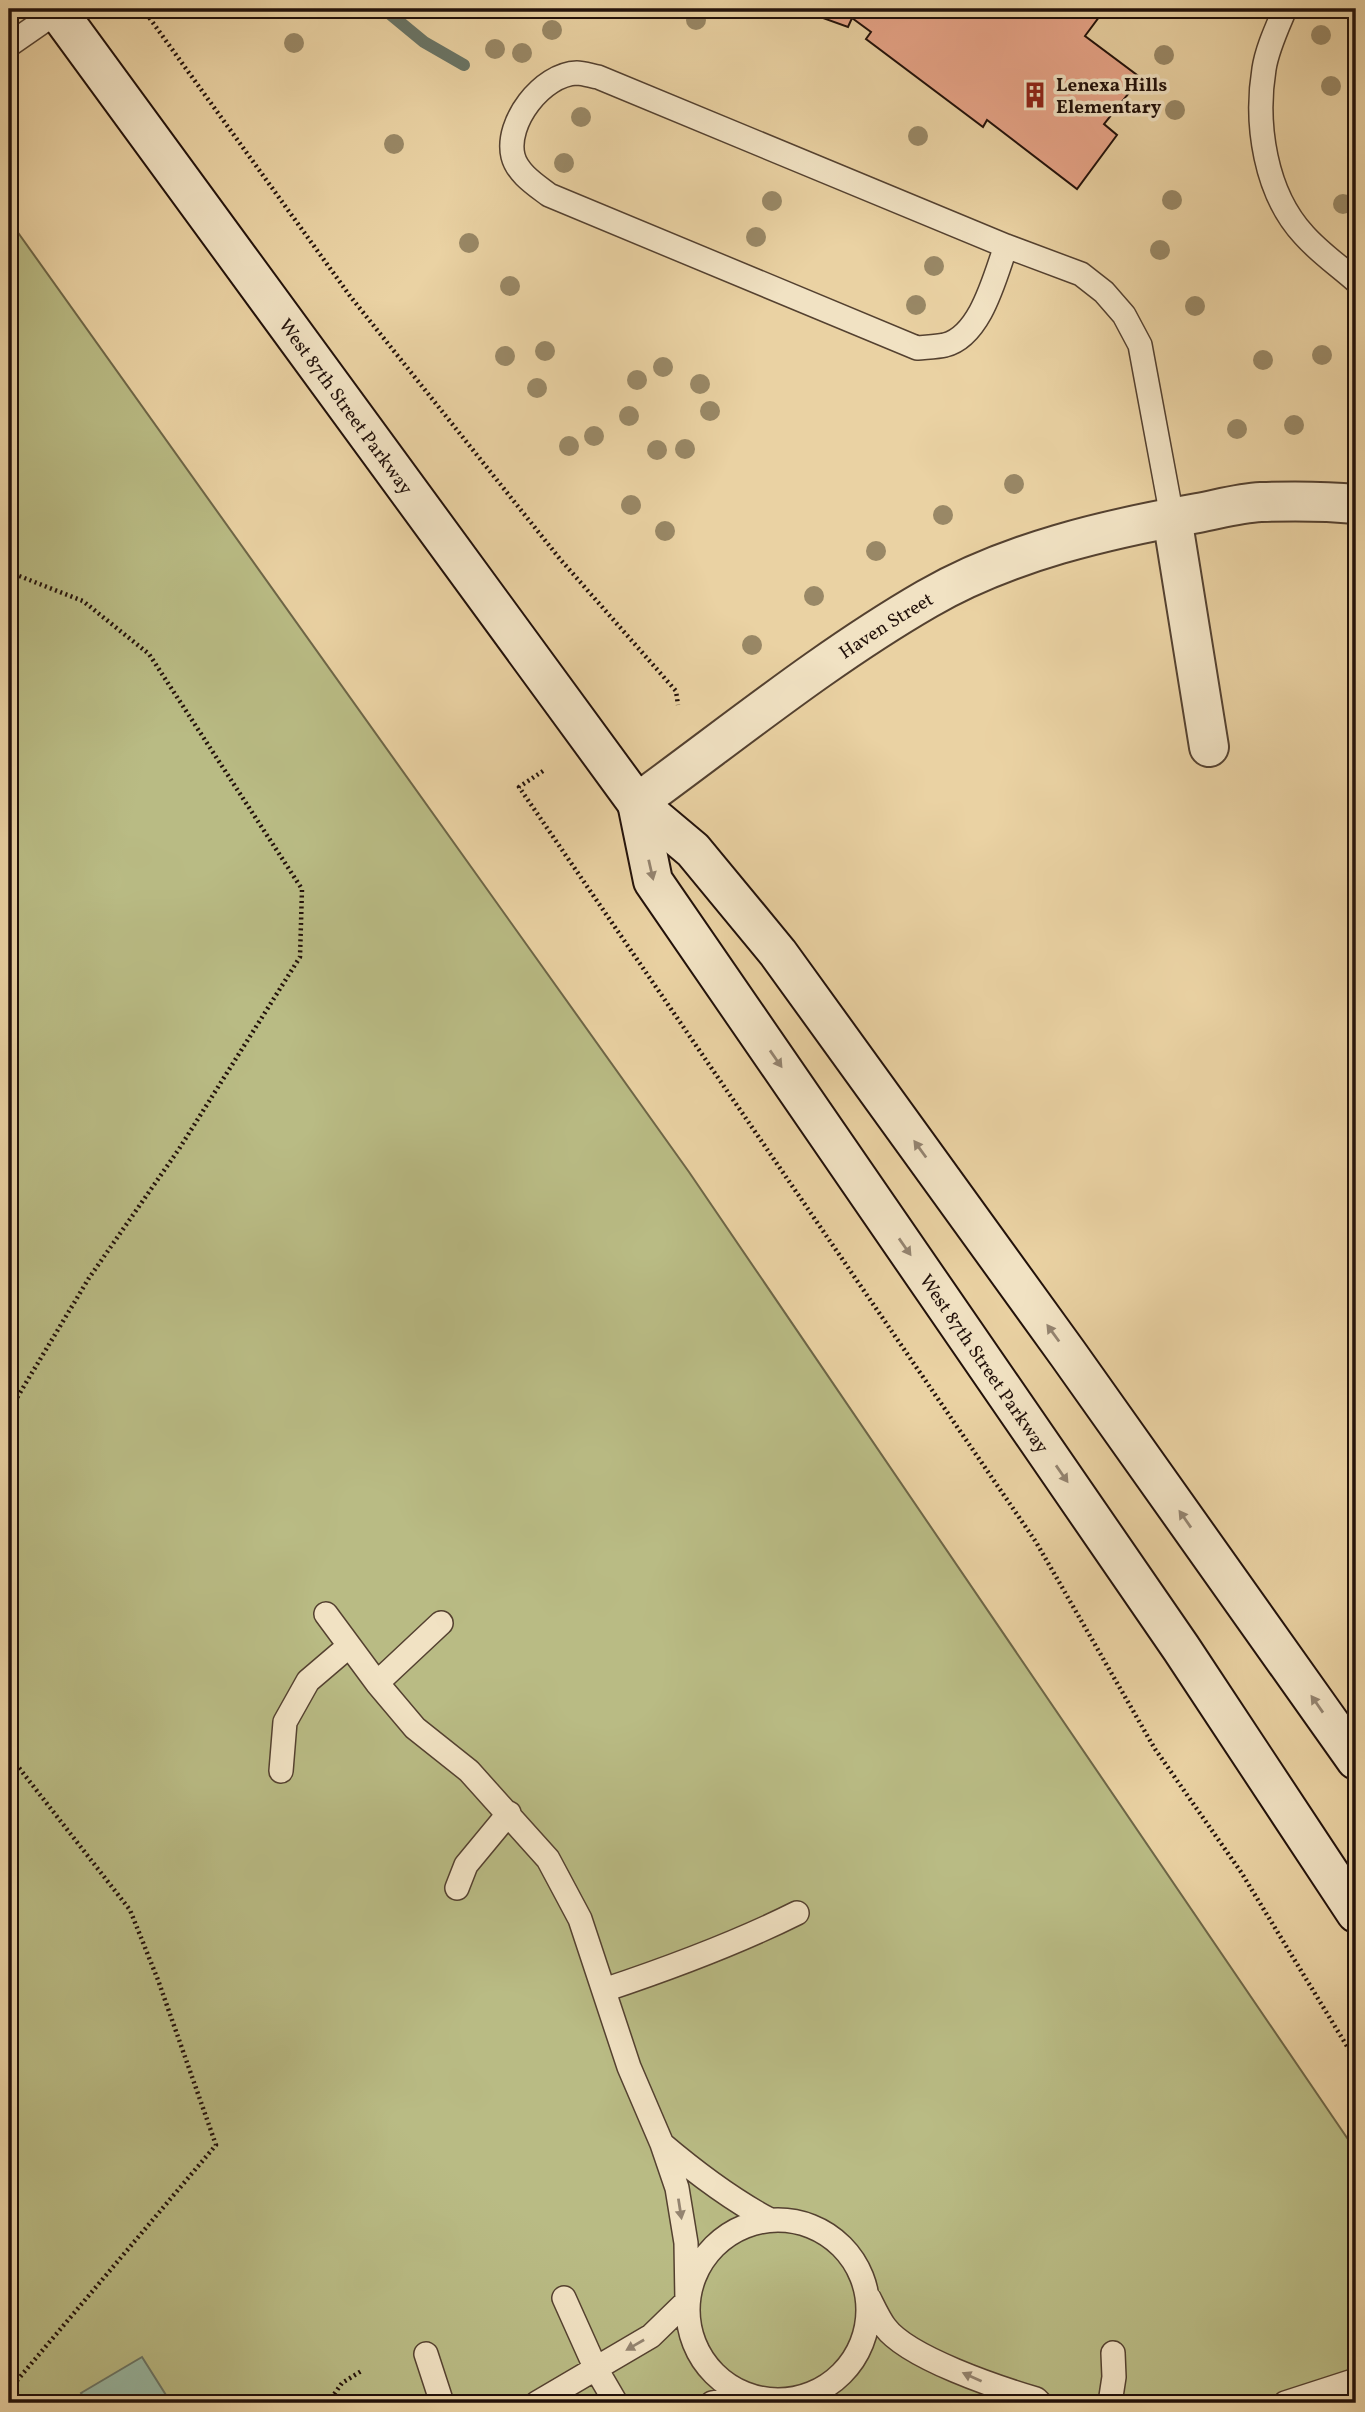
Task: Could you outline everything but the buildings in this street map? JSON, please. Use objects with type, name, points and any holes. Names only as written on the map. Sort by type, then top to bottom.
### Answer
[{"type":"main road","name":"West 87th Street Parkway","points":[[57,10],[637,803],[694,850],[778,953],[1068,1354],[1356,1760]]},
{"type":"main road","name":"Haven Street","points":[[637,803],[828,664],[928,599],[996,566],[1052,547],[1172,517],[1258,502],[1329,501],[1356,504]]},
{"type":"main road","points":[[1172,517],[1209,747]]},
{"type":"main road","name":"West 87th Street Parkway","points":[[637,803],[653,881],[1181,1648],[1356,1913]]},
{"type":"lane","points":[[1286,9],[1264,68],[1261,101],[1263,139],[1270,172],[1282,205],[1304,235],[1356,281]]},
{"type":"lane","points":[[9,45],[57,10]]},
{"type":"lane","points":[[1006,246],[983,307],[967,331],[947,344],[917,348],[549,195],[527,178],[513,158],[512,137],[524,109],[536,93],[553,80],[576,73],[598,77],[1006,246],[1081,274],[1104,292],[1124,315],[1140,345],[1172,517]]},
{"type":"lane","points":[[326,1614],[415,1728],[469,1771],[509,1813],[548,1860],[580,1919],[629,2067],[662,2144],[677,2188],[686,2243],[689,2331],[701,2359],[721,2382],[748,2396],[769,2401],[797,2402],[839,2378],[858,2353],[868,2324],[868,2295]]},
{"type":"lane","points":[[377,1682],[441,1623]]},
{"type":"lane","points":[[281,1771],[285,1722],[308,1681],[349,1646]]},
{"type":"lane","points":[[457,1888],[466,1865],[509,1813]]},
{"type":"lane","points":[[604,1990],[752,1935],[797,1913]]},
{"type":"lane","points":[[662,2144],[697,2174],[740,2204],[768,2219]]},
{"type":"lane","points":[[537,2403],[650,2336],[687,2301],[695,2271],[713,2246],[738,2228],[768,2219],[796,2221],[821,2230],[843,2247],[860,2270],[868,2295],[886,2328],[904,2344],[992,2386],[1036,2399],[1041,2403]]},
{"type":"lane","points":[[564,2298],[595,2367],[616,2403]]},
{"type":"lane","points":[[1111,2403],[1113,2353]]},
{"type":"lane","points":[[426,2354],[442,2403]]},
{"type":"lane","points":[[1285,2403],[1356,2380]]},
{"type":"lane","points":[[712,2403],[748,2396]]},
{"type":"path","points":[[143,9],[350,296],[560,559],[676,691],[678,705]]},
{"type":"path","points":[[9,572],[83,601],[149,654],[302,890],[300,957],[179,1149],[89,1278],[9,1411]]},
{"type":"path","points":[[543,771],[519,787],[1036,1542],[1155,1748],[1241,1872],[1356,2061]]},
{"type":"path","points":[[9,1755],[130,1910],[158,1980],[216,2145],[9,2390]]},
{"type":"path","points":[[328,2403],[342,2383],[363,2370]]},
{"type":"green space","points":[[9,220],[689,1172],[1356,2151],[1356,2403],[9,2403]]},
{"type":"shaded area","points":[[142,2357],[171,2403],[87,2403],[81,2393]]},
{"type":"waterway","points":[[384,9],[424,42],[464,65]]},
{"type":"place","name":"Lenexa Hills Elementary","points":[[1035,95]]}]
